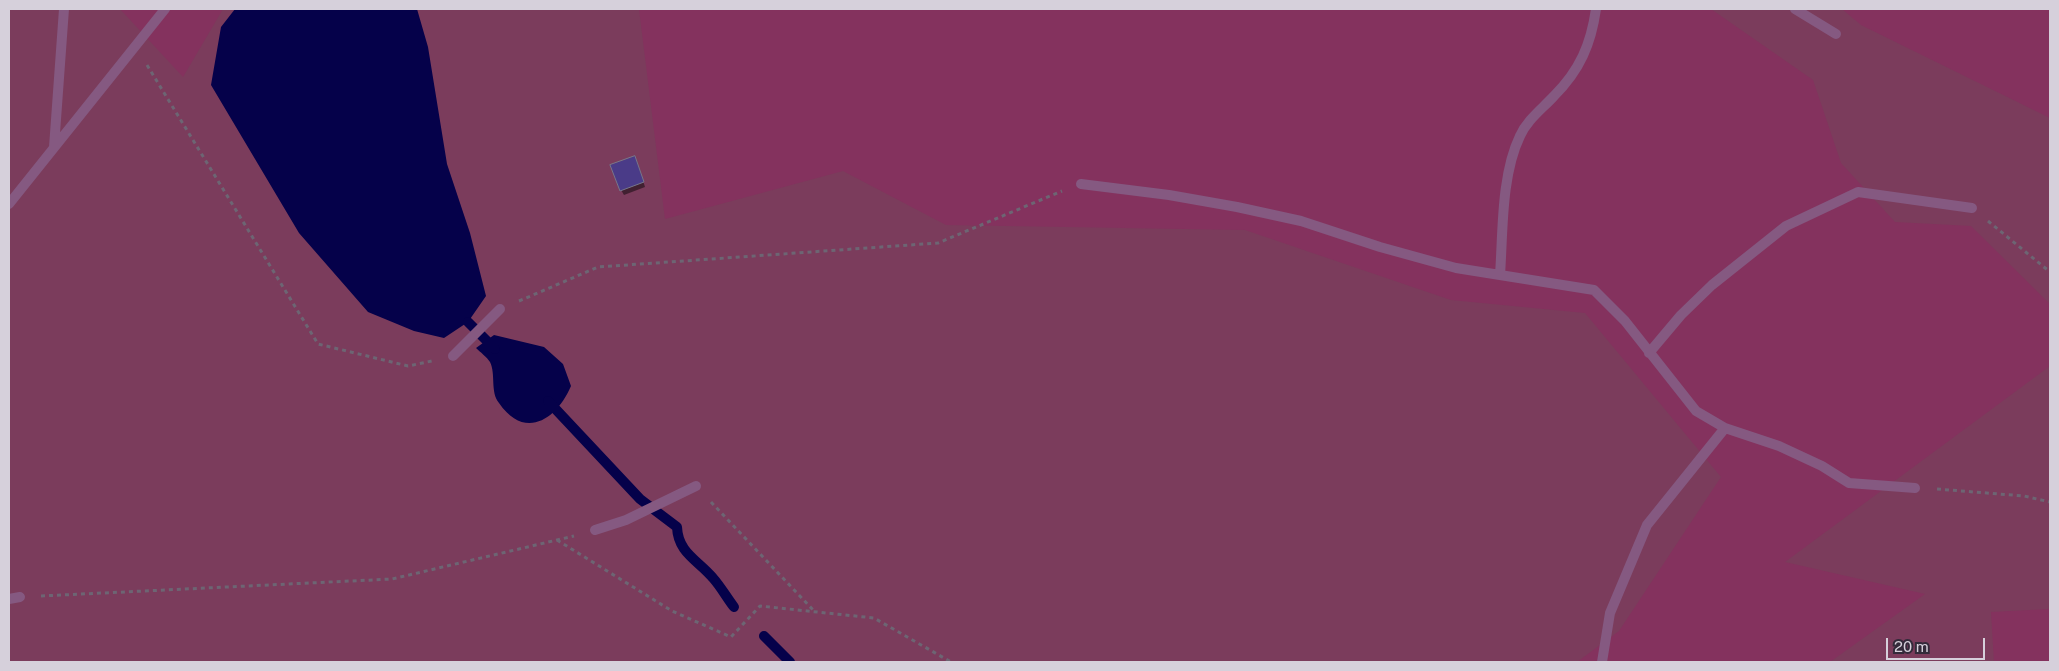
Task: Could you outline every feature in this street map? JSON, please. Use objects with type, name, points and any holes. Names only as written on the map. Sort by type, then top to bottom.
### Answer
[{"type":"lane","points":[[54,147],[64,9]]},
{"type":"lane","points":[[9,204],[165,9]]},
{"type":"lane","points":[[1500,275],[1509,173],[1520,136],[1534,116],[1556,94],[1580,62],[1592,37],[1596,9]]},
{"type":"lane","points":[[1795,9],[1836,34]]},
{"type":"lane","points":[[1081,184],[1178,196],[1301,221],[1380,247],[1456,268],[1594,290],[1625,321],[1696,411],[1724,428],[1779,446],[1822,466],[1849,483],[1915,488]]},
{"type":"lane","points":[[1649,353],[1681,315],[1712,285],[1786,226],[1858,192],[1972,208]]},
{"type":"lane","points":[[453,356],[500,309]]},
{"type":"lane","points":[[1602,662],[1610,613],[1647,525],[1724,428]]},
{"type":"lane","points":[[595,530],[626,520],[696,486]]},
{"type":"lane","points":[[9,599],[20,597]]},
{"type":"path","points":[[135,46],[318,344],[408,366],[453,356]]},
{"type":"path","points":[[500,309],[598,267],[938,243],[1081,184]]},
{"type":"path","points":[[1972,208],[2050,272]]},
{"type":"path","points":[[696,486],[816,612]]},
{"type":"path","points":[[1915,488],[2024,496],[2050,502]]},
{"type":"path","points":[[20,597],[392,578],[595,530]]},
{"type":"path","points":[[557,540],[672,611],[731,637],[760,606],[874,618],[950,662]]},
{"type":"shaded area","points":[[9,9],[2050,9],[2050,662],[9,662]]},
{"type":"shaded area","points":[[120,9],[223,9],[183,77]]},
{"type":"shaded area","points":[[235,9],[417,9],[428,47],[447,164],[470,233],[486,296],[468,322],[444,338],[414,331],[368,312],[299,233],[211,85],[221,27]]},
{"type":"shaded area","points":[[639,9],[1711,9],[1813,80],[1841,163],[1895,222],[1971,226],[2050,304],[2050,366],[1785,562],[1925,594],[1830,662],[1577,662],[1619,631],[1721,477],[1585,313],[1451,300],[1245,230],[946,225],[843,171],[665,219]]},
{"type":"shaded area","points":[[1842,9],[2050,9],[2050,118],[1861,25]]},
{"type":"shaded area","points":[[494,335],[544,347],[563,364],[571,386],[558,408],[549,416],[540,421],[530,423],[519,421],[509,415],[496,399],[492,367],[485,356],[476,348]]},
{"type":"shaded area","points":[[2050,609],[2050,662],[1994,662],[1991,612]]},
{"type":"building","points":[[635,156],[644,182],[620,191],[610,165]]},
{"type":"waterway","points":[[468,322],[495,349]]},
{"type":"waterway","points":[[548,401],[640,499],[677,527],[678,536],[685,550],[713,578],[734,607]]},
{"type":"waterway","points":[[764,636],[790,662]]}]
